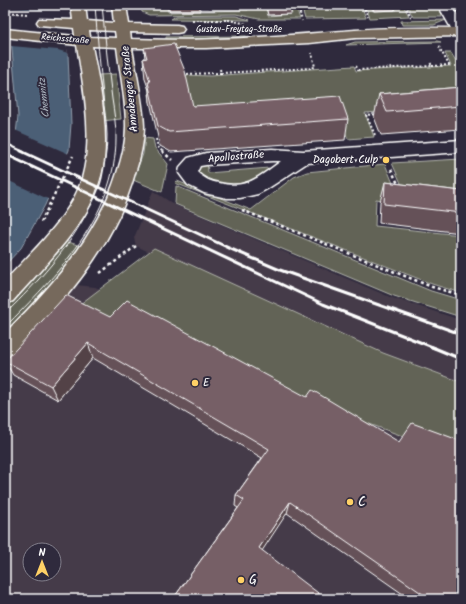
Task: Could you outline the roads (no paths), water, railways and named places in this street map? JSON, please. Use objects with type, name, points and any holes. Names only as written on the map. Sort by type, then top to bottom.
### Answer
[{"type":"main road","points":[[5,295],[62,229],[84,198],[89,186],[94,161],[95,136],[78,5]]},
{"type":"main road","name":"Annaberger Straße","points":[[5,348],[67,284],[93,249],[117,203],[134,146],[135,126],[119,5]]},
{"type":"main road","name":"Reichsstraße","points":[[27,20],[63,24],[82,33],[125,44]]},
{"type":"main road","name":"Gustav-Freytag-Straße","points":[[123,28],[193,24]]},
{"type":"main road","name":"Reichsstraße","points":[[5,33],[66,39],[82,33],[123,28]]},
{"type":"main road","name":"Gustav-Freytag-Straße","points":[[232,29],[263,28],[356,34],[460,32]]},
{"type":"main road","name":"Gustav-Freytag-Straße","points":[[125,44],[206,44],[309,39],[356,34]]},
{"type":"street","points":[[445,5],[460,32]]},
{"type":"street","name":"Apollostraße","points":[[304,157],[289,164],[252,190],[236,193],[220,191],[203,185],[192,180],[188,174],[189,167],[194,162],[206,159],[272,155],[304,157],[382,150],[461,146]]},
{"type":"water","name":"Chemnitz","points":[[8,5],[56,5],[68,55],[71,124],[69,150],[45,205],[21,248],[5,265],[5,170],[16,134],[18,116]]},
{"type":"tram line","points":[[5,314],[59,256],[88,211],[98,187],[105,162],[107,125],[103,101],[95,5]]},
{"type":"tram line","points":[[5,327],[44,287],[80,243],[94,219],[106,193],[113,166],[116,133],[102,5]]},
{"type":"railway","points":[[5,143],[24,152]]},
{"type":"railway","points":[[21,151],[231,249],[280,270],[461,334]]},
{"type":"railway","points":[[5,154],[323,304],[435,348]]},
{"type":"railway","points":[[432,347],[461,359]]},
{"type":"place","name":"Dagobert Culp","points":[[386,160]]},
{"type":"place","name":"E","points":[[195,383]]},
{"type":"place","name":"C","points":[[350,502]]},
{"type":"place","name":"G","points":[[241,580]]}]
